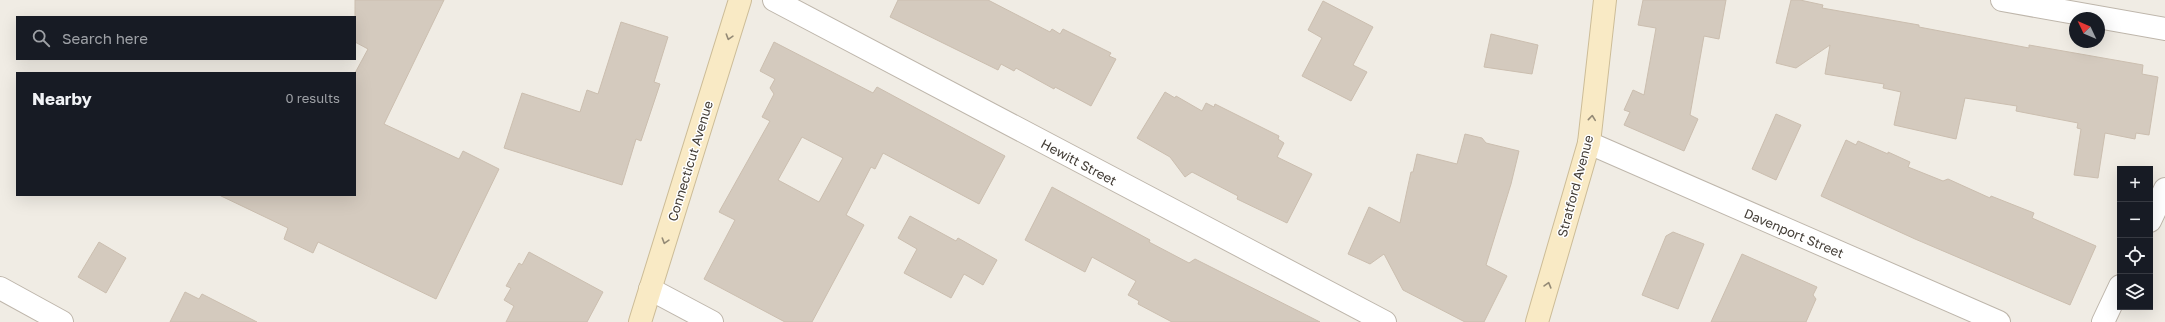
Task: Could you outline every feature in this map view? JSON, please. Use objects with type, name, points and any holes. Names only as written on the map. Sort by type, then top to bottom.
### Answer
[{"type":"main road","name":"Connecticut Avenue","points":[[640,322],[740,0]]},
{"type":"main road","name":"Stratford Avenue","points":[[1537,322],[1589,143],[1605,0]]},
{"type":"street","name":"Hewitt Street","points":[[774,0],[1385,322]]},
{"type":"street","points":[[2002,0],[2165,29]]},
{"type":"street","name":"Davenport Street","points":[[1589,143],[1998,322]]},
{"type":"street","points":[[2153,215],[2165,189]]},
{"type":"street","points":[[0,288],[62,322]]},
{"type":"street","points":[[650,289],[712,322]]},
{"type":"street","points":[[2103,322],[2117,292]]},
{"type":"building","points":[[355,0],[444,0],[384,124],[459,159],[463,151],[499,169],[436,299],[318,242],[313,253],[284,239],[288,228],[221,196],[356,196],[356,72],[368,49],[356,43]]},
{"type":"building","points":[[898,0],[988,0],[1050,32],[1052,29],[1060,34],[1063,29],[1111,53],[1109,56],[1116,59],[1091,106],[1055,87],[1054,89],[1016,68],[1014,71],[1001,64],[998,70],[890,17]]},
{"type":"building","points":[[1643,0],[1726,0],[1719,39],[1704,36],[1690,115],[1698,119],[1684,151],[1624,125],[1630,112],[1624,110],[1633,90],[1644,95],[1656,28],[1638,25]]},
{"type":"building","points":[[1791,0],[1800,0],[1823,5],[1822,8],[1919,25],[1919,27],[2029,48],[2029,45],[2143,65],[2142,74],[2158,77],[2149,135],[2136,133],[2135,139],[2105,133],[2098,178],[2074,175],[2081,129],[2077,128],[2078,123],[2016,111],[2017,106],[1965,98],[1956,139],[1894,125],[1901,92],[1883,88],[1884,84],[1825,74],[1830,45],[1796,68],[1776,63]]},
{"type":"building","points":[[1323,1],[1373,27],[1353,65],[1367,72],[1351,101],[1302,76],[1322,38],[1308,30]]},
{"type":"building","points":[[621,22],[668,37],[654,82],[660,84],[641,141],[636,139],[622,185],[504,148],[522,93],[580,112],[587,90],[598,94]]},
{"type":"building","points":[[1491,34],[1538,45],[1532,74],[1484,67]]},
{"type":"building","points":[[774,42],[873,93],[877,87],[1005,156],[979,204],[883,153],[875,169],[871,167],[846,215],[864,225],[812,322],[785,322],[704,279],[735,220],[719,212],[770,121],[762,117],[774,94],[770,88],[775,79],[760,71]],"holes":[[[802,137],[843,158],[819,202],[778,180]]]},
{"type":"building","points":[[1165,92],[1175,98],[1176,96],[1202,111],[1206,103],[1214,107],[1215,104],[1279,136],[1278,139],[1284,143],[1277,157],[1312,174],[1287,223],[1237,199],[1238,196],[1192,172],[1185,177],[1170,157],[1137,138]]},
{"type":"building","points":[[1776,114],[1801,125],[1776,180],[1752,169]]},
{"type":"building","points":[[1465,134],[1482,138],[1486,143],[1519,151],[1511,184],[1486,265],[1507,276],[1484,322],[1465,322],[1403,290],[1384,254],[1370,264],[1348,254],[1369,207],[1400,223],[1411,172],[1413,172],[1417,154],[1457,164]]},
{"type":"building","points":[[1846,140],[1856,145],[1858,141],[1888,154],[1888,152],[1910,162],[1908,167],[1943,181],[1948,179],[1990,198],[1991,196],[2034,213],[2032,218],[2096,246],[2070,305],[1915,239],[1821,196]]},
{"type":"building","points":[[1052,187],[1189,263],[1195,259],[1320,322],[1172,322],[1138,304],[1139,301],[1128,295],[1136,281],[1092,257],[1085,272],[1025,240]]},
{"type":"building","points":[[910,216],[956,241],[958,238],[997,260],[983,285],[964,274],[951,298],[904,273],[917,249],[898,238]]},
{"type":"building","points":[[1673,232],[1704,244],[1678,309],[1642,295],[1666,236]]},
{"type":"building","points":[[99,242],[126,258],[106,293],[78,277]]},
{"type":"building","points":[[529,252],[603,292],[587,322],[506,322],[514,306],[504,300],[511,288],[506,286],[519,263],[522,265]]},
{"type":"building","points":[[1742,254],[1817,287],[1813,295],[1816,299],[1806,322],[1711,322]]},
{"type":"building","points":[[185,292],[199,299],[202,294],[257,322],[170,322]]}]
